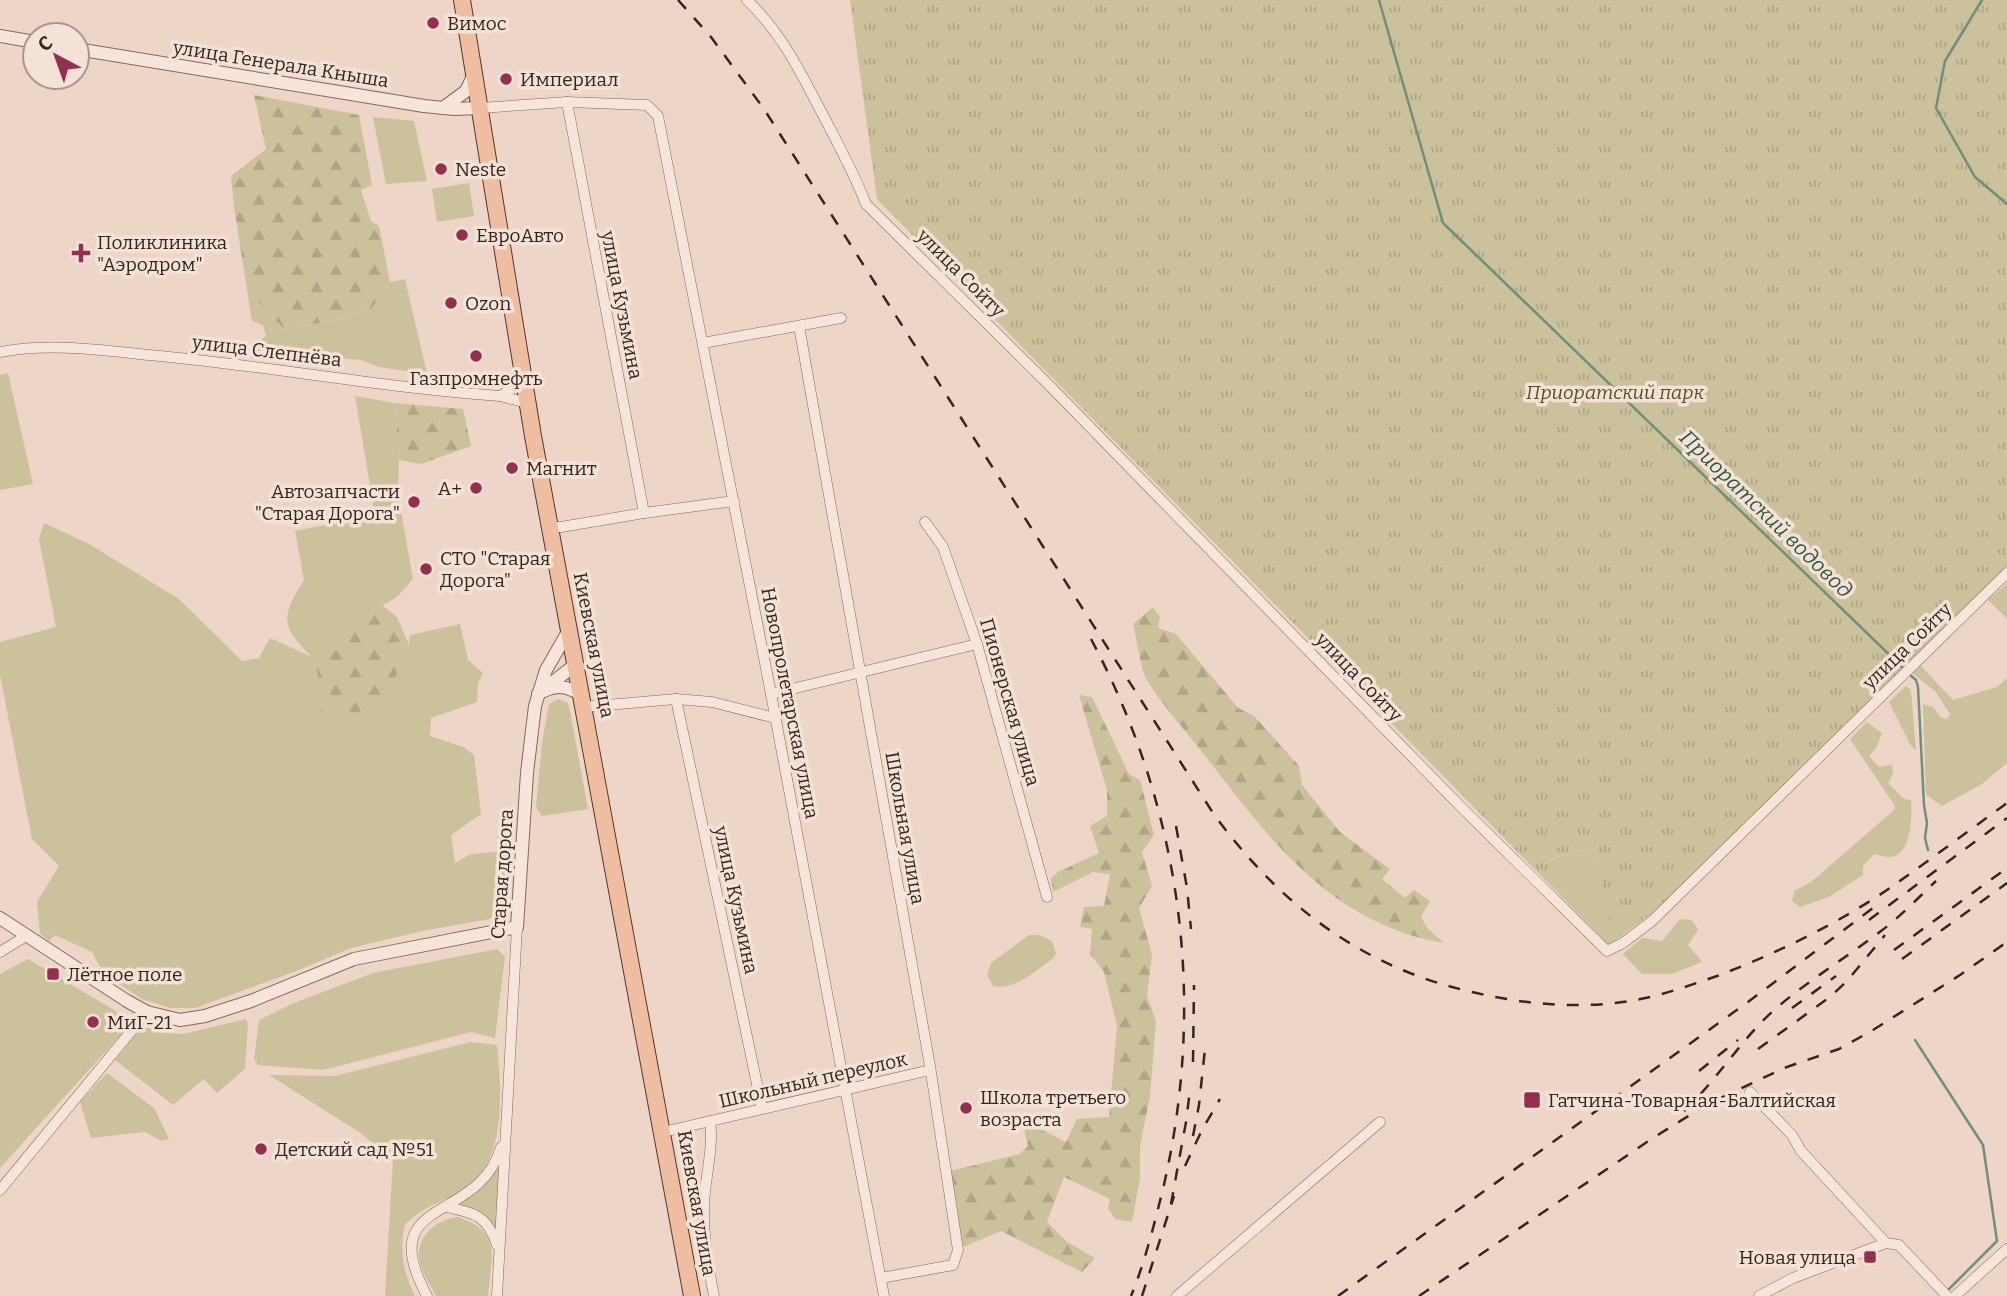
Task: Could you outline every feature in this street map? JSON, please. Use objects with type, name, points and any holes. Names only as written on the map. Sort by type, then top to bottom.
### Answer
[{"type":"main road","name":"Киевская улица","points":[[462,0],[523,376],[692,1296]]},
{"type":"street","name":"улица Сойту","points":[[747,0],[772,27],[798,66],[854,173],[866,204],[1057,393],[1462,807],[1607,951],[1623,943],[1652,921],[2007,573]]},
{"type":"street","points":[[0,36],[21,40]]},
{"type":"street","name":"улица Генерала Кныша","points":[[91,51],[442,108],[480,108]]},
{"type":"street","points":[[442,108],[466,91],[474,74]]},
{"type":"street","points":[[480,108],[567,103]]},
{"type":"street","name":"Новопролетарская улица","points":[[567,103],[647,105],[658,116],[771,694],[884,1296]]},
{"type":"street","name":"улица Кузьмина","points":[[567,103],[644,513]]},
{"type":"street","points":[[703,343],[841,318]]},
{"type":"street","name":"Школьная улица","points":[[799,326],[930,1070],[958,1250],[953,1265],[881,1279]]},
{"type":"street","name":"улица Слепнёва","points":[[0,352],[24,348],[95,350],[252,365],[500,396],[528,403]]},
{"type":"street","points":[[500,396],[523,376]]},
{"type":"street","points":[[551,527],[734,501]]},
{"type":"street","name":"Пионерская улица","points":[[925,522],[943,547],[977,644],[1047,897]]},
{"type":"street","name":"Старая дорога","points":[[498,1296],[528,761],[538,695],[546,670],[569,630]]},
{"type":"street","points":[[771,694],[977,644]]},
{"type":"street","points":[[546,670],[555,665],[576,664]]},
{"type":"street","points":[[538,695],[576,664]]},
{"type":"street","points":[[538,695],[555,686],[565,686],[583,701],[676,699],[712,702],[775,718]]},
{"type":"street","name":"улица Кузьмина","points":[[676,699],[762,1108]]},
{"type":"street","points":[[0,918],[148,1012],[180,1020],[205,1016],[251,1002],[354,959],[517,927]]},
{"type":"street","points":[[0,951],[26,936]]},
{"type":"street","points":[[0,1190],[148,1012]]},
{"type":"street","name":"Школьный переулок","points":[[663,1132],[930,1070]]},
{"type":"street","points":[[1750,1092],[1792,1135],[1801,1151],[1886,1243]]},
{"type":"street","name":"Киевская улица","points":[[710,1122],[704,1236],[714,1296]]},
{"type":"street","points":[[1177,1296],[1380,1122]]},
{"type":"street","name":"Старая дорога","points":[[426,1296],[411,1261],[411,1244],[415,1231],[423,1220],[435,1211],[473,1190],[487,1177],[498,1160],[506,1129]]},
{"type":"street","name":"Старая дорога","points":[[446,1207],[478,1215],[487,1224],[500,1252]]},
{"type":"street","points":[[1759,1296],[1793,1278],[1886,1243],[1899,1245],[1908,1252],[1947,1296]]},
{"type":"street","points":[[1955,1296],[2007,1249]]},
{"type":"green space","name":"Приоратский парк","points":[[850,0],[2007,0],[2007,567],[1659,908],[1609,945],[877,199]],"holes":[[[1583,849],[1589,851],[1597,866],[1611,927],[1604,930],[1554,882],[1548,860]]]},
{"type":"green space","points":[[254,95],[359,115],[372,185],[361,190],[371,221],[379,226],[390,282],[372,308],[285,330],[247,290],[231,176],[266,149]]},
{"type":"green space","points":[[373,117],[414,121],[427,181],[386,184]]},
{"type":"green space","points":[[469,183],[474,216],[437,222],[432,189]]},
{"type":"green space","points":[[405,279],[427,374],[378,367],[362,360],[258,351],[255,344],[266,336],[263,325],[252,321],[247,290],[285,330],[372,308],[390,282]]},
{"type":"green space","points":[[8,373],[33,484],[0,490],[0,375]]},
{"type":"green space","points":[[355,396],[395,403],[399,460],[398,494],[413,579],[397,597],[339,630],[322,717],[371,723],[409,645],[410,635],[460,624],[468,660],[483,673],[478,684],[477,702],[431,718],[430,736],[463,747],[474,755],[481,814],[451,835],[455,863],[471,854],[504,851],[509,858],[507,901],[490,919],[422,931],[351,948],[195,1008],[170,1008],[142,999],[104,974],[92,952],[55,935],[49,941],[40,934],[37,902],[59,866],[32,839],[0,675],[0,642],[56,627],[39,539],[44,523],[89,544],[179,599],[242,661],[259,658],[270,638],[312,657],[294,638],[287,622],[291,604],[304,580],[295,531],[375,515]]},
{"type":"green space","points":[[395,403],[463,409],[471,446],[421,464],[399,460]]},
{"type":"green space","points":[[2007,583],[2007,619],[1988,600]]},
{"type":"green space","points":[[382,605],[397,617],[409,645],[389,692],[371,723],[322,718],[316,659],[339,630]]},
{"type":"green space","points":[[1153,607],[1160,617],[1158,628],[1176,634],[1238,708],[1254,716],[1299,766],[1302,785],[1340,832],[1390,869],[1382,879],[1405,898],[1414,890],[1430,901],[1421,917],[1428,929],[1444,943],[1404,933],[1369,918],[1337,898],[1280,848],[1168,710],[1147,680],[1133,624]]},
{"type":"green space","points":[[1920,665],[1953,700],[1997,687],[2007,678],[2007,763],[1982,784],[1942,806],[1926,795],[1923,704],[1933,707],[1941,718],[1947,719],[1950,714],[1935,691],[1912,673]]},
{"type":"green space","points":[[1906,686],[1911,690],[1916,751],[1889,702]]},
{"type":"green space","points":[[1079,695],[1092,697],[1129,774],[1140,780],[1154,835],[1142,852],[1152,886],[1139,908],[1152,955],[1147,996],[1156,1021],[1150,1096],[1140,1146],[1140,1178],[1132,1222],[1115,1219],[1108,1208],[1110,1199],[1064,1177],[1047,1222],[1066,1241],[1095,1258],[1082,1272],[1001,1231],[961,1248],[950,1171],[1020,1154],[1028,1146],[1022,1120],[1066,1142],[1077,1119],[1109,1117],[1117,1026],[1104,972],[1090,954],[1092,929],[1080,927],[1084,907],[1104,906],[1110,874],[1093,872],[1053,892],[1051,878],[1099,853],[1090,826],[1107,816],[1107,790]]},
{"type":"green space","points":[[558,699],[568,703],[588,809],[542,816],[536,807],[542,743],[549,704]]},
{"type":"green space","points":[[1867,722],[1882,733],[1876,748],[1869,756],[1879,767],[1892,765],[1893,773],[1888,783],[1904,799],[1911,800],[1911,824],[1907,842],[1898,854],[1891,857],[1874,854],[1863,866],[1863,875],[1829,897],[1800,907],[1792,901],[1795,890],[1810,883],[1893,811],[1895,806],[1850,739]]},
{"type":"green space","points":[[1583,849],[1589,851],[1597,866],[1612,927],[1604,931],[1554,882],[1547,861]]},
{"type":"green space","points":[[1680,919],[1692,920],[1698,930],[1688,945],[1702,962],[1672,974],[1642,974],[1623,954],[1642,938],[1662,941]]},
{"type":"green space","points":[[1029,935],[1039,935],[1052,941],[1056,953],[1054,958],[1017,982],[1001,987],[993,986],[987,975],[991,963]]},
{"type":"green space","points":[[497,949],[505,957],[495,1038],[471,1032],[323,1070],[258,1065],[254,1059],[259,1020],[294,1003],[373,973]]},
{"type":"green space","points":[[28,959],[114,1010],[124,1019],[125,1030],[0,1168],[0,974]]},
{"type":"green space","points":[[246,1019],[245,1069],[217,1093],[204,1079],[173,1105],[115,1060],[143,1026],[165,1033],[183,1034]]},
{"type":"green space","points":[[471,1042],[497,1045],[500,1098],[497,1135],[492,1152],[485,1168],[470,1186],[424,1210],[405,1224],[403,1261],[415,1296],[385,1296],[393,1159],[359,1132],[269,1075],[335,1076]]},
{"type":"green space","points":[[107,1073],[154,1108],[169,1139],[162,1141],[145,1132],[91,1138],[80,1102]]},
{"type":"green space","points":[[497,1169],[501,1170],[496,1231],[485,1215],[460,1203],[481,1189]]},
{"type":"green space","points":[[458,1217],[482,1230],[488,1239],[492,1258],[488,1296],[436,1296],[422,1270],[419,1257],[422,1240],[433,1227]]},
{"type":"waterway","name":"Приоратский водовод","points":[[1379,0],[1443,223],[1902,667]]},
{"type":"waterway","points":[[1982,0],[1945,61],[1936,108],[1975,177],[2007,204]]},
{"type":"waterway","name":"Приоратский водовод","points":[[1910,675],[1916,680],[1918,687],[1927,823],[1925,838],[1928,850]]},
{"type":"waterway","name":"Приоратский водовод","points":[[1915,1040],[1983,1145],[1997,1241],[1948,1290]]},
{"type":"railway","points":[[678,0],[711,37],[764,109],[1213,813],[1262,872],[1289,898],[1348,942],[1415,975],[1497,997],[1567,1005],[1646,998],[1717,976],[1826,927],[1887,890],[2007,803]]},
{"type":"railway","points":[[1091,639],[1122,704],[1147,771],[1165,839],[1178,908],[1184,977],[1183,1048],[1176,1118],[1163,1189],[1145,1257],[1131,1296]]},
{"type":"railway","points":[[1869,920],[2007,818]]},
{"type":"railway","points":[[1176,826],[1191,929]]},
{"type":"railway","points":[[1894,950],[2007,868]]},
{"type":"railway","points":[[1684,1111],[1773,1011],[1868,941],[1936,881]]},
{"type":"railway","points":[[1902,959],[2007,883]]},
{"type":"railway","points":[[1338,1296],[1748,1002],[1873,908]]},
{"type":"railway","points":[[1758,1049],[1830,997],[1885,935]]},
{"type":"railway","points":[[1419,1296],[1706,1105],[1784,1068],[1839,1049],[1960,975],[2007,942]]},
{"type":"railway","points":[[1792,1008],[1836,976]]},
{"type":"railway","points":[[1193,1062],[1194,985]]},
{"type":"railway","points":[[1699,1071],[1738,1040]]},
{"type":"railway","points":[[1193,1136],[1205,1049]]},
{"type":"railway","points":[[1171,1204],[1190,1090]]},
{"type":"railway","points":[[1185,1166],[1220,1099]]},
{"type":"railway","points":[[1142,1296],[1174,1196]]},
{"type":"place","name":"Вимос","points":[[433,23]]},
{"type":"place","name":"Империал","points":[[506,79]]},
{"type":"place","name":"Neste","points":[[441,169]]},
{"type":"place","name":"ЕвроАвто","points":[[462,235]]},
{"type":"place","name":"Поликлиника \"Аэродром\"","points":[[81,253]]},
{"type":"place","name":"Ozon","points":[[451,303]]},
{"type":"place","name":"Газпромнефть","points":[[476,356]]},
{"type":"place","name":"Магнит","points":[[512,468]]},
{"type":"place","name":"А+","points":[[476,488]]},
{"type":"place","name":"Автозапчасти \"Старая Дорога\"","points":[[414,502]]},
{"type":"place","name":"СТО \"Старая Дорога\"","points":[[426,569]]},
{"type":"place","name":"Лётное поле","points":[[53,974]]},
{"type":"place","name":"МиГ-21","points":[[93,1022]]},
{"type":"place","name":"Гатчина-Товарная-Балтийская","points":[[1532,1100]]},
{"type":"place","name":"Школа третьего возраста","points":[[966,1108]]},
{"type":"place","name":"Детский сад №51","points":[[261,1149]]},
{"type":"place","name":"Новая улица","points":[[1870,1257]]}]
